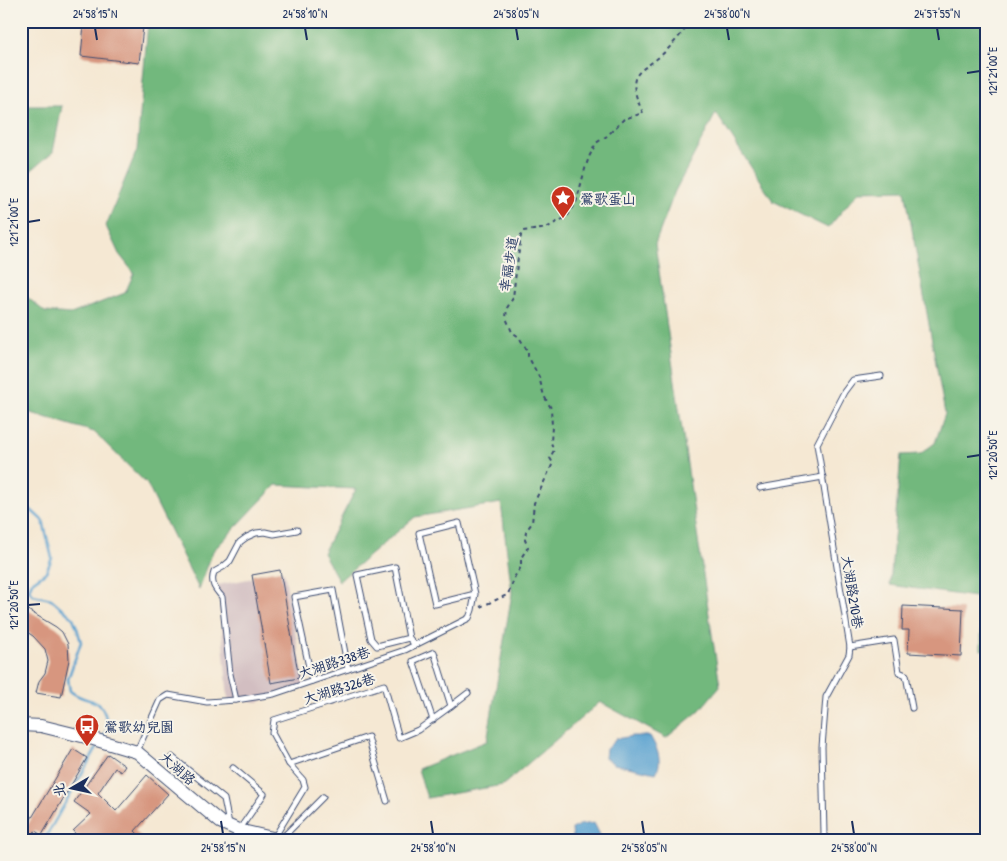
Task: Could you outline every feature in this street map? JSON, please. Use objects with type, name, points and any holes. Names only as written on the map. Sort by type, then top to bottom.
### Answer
[{"type":"street","name":"大湖路","points":[[21,725],[42,726],[131,750],[220,822],[234,829],[278,839]]},
{"type":"lane","name":"大湖路210巷","points":[[822,840],[824,834],[822,747],[826,697],[849,655],[850,647],[817,444],[844,392],[854,380],[881,376]]},
{"type":"lane","points":[[760,488],[823,477]]},
{"type":"lane","points":[[472,610],[475,594],[459,524],[418,533],[435,604],[475,594]]},
{"type":"lane","points":[[236,700],[230,674],[222,597],[215,590],[212,577],[214,572],[224,567],[230,561],[240,542],[248,537],[256,533],[274,534],[297,530]]},
{"type":"lane","points":[[409,638],[377,646],[372,640],[357,575],[394,567],[409,638],[415,646]]},
{"type":"lane","points":[[312,681],[294,597],[333,590],[348,669]]},
{"type":"lane","name":"大湖路338巷","points":[[131,750],[160,700],[168,695],[207,702],[274,694],[415,646],[469,618],[472,610]]},
{"type":"lane","points":[[850,647],[894,640],[900,672],[906,675],[912,708]]},
{"type":"lane","points":[[433,720],[413,661],[434,652],[451,706]]},
{"type":"lane","name":"大湖路326巷","points":[[278,839],[305,786],[303,780],[289,764],[272,733],[274,720],[384,685],[400,738],[418,730],[468,693]]},
{"type":"lane","points":[[289,764],[368,737],[387,801]]},
{"type":"lane","points":[[172,757],[224,799],[234,829]]},
{"type":"lane","points":[[233,768],[264,794],[234,829]]},
{"type":"lane","points":[[278,839],[324,797]]},
{"type":"path","name":"幸福步道","points":[[472,610],[507,595],[510,590],[515,576],[521,568],[521,558],[528,548],[525,540],[526,531],[532,523],[534,504],[553,463],[550,458],[554,450],[551,443],[551,408],[544,396],[539,377],[528,356],[528,352],[519,337],[512,332],[506,318],[507,308],[513,298],[521,235],[523,231],[549,227],[566,218],[576,203],[589,157],[596,143],[607,136],[624,119],[643,113],[636,96],[634,80],[641,70],[674,44],[692,21]]},
{"type":"shaded area","points":[[284,572],[305,686],[258,702],[228,699],[218,585]]},
{"type":"green space","points":[[986,21],[986,649],[981,650],[982,598],[890,585],[901,455],[920,454],[935,443],[945,414],[905,190],[859,191],[828,228],[773,201],[716,113],[675,191],[655,244],[720,686],[699,711],[666,738],[600,702],[503,785],[427,798],[418,769],[487,741],[512,593],[501,503],[415,517],[339,581],[323,553],[356,489],[276,485],[213,551],[199,589],[147,484],[94,432],[28,412],[21,408],[21,292],[45,312],[71,314],[125,293],[134,273],[119,254],[106,226],[137,150],[148,22]]},
{"type":"green space","points":[[21,106],[62,106],[53,152],[21,179]]},
{"type":"water","points":[[632,736],[650,736],[659,759],[656,773],[614,764],[605,758],[606,749],[616,739]]},
{"type":"water","points":[[594,823],[601,837],[600,840],[573,840],[572,829],[579,825]]},
{"type":"building","points":[[100,22],[143,27],[139,63],[81,56],[84,24],[99,26]]},
{"type":"building","points":[[280,570],[299,678],[271,683],[252,575]]},
{"type":"building","points":[[21,606],[56,627],[62,632],[68,644],[69,660],[61,697],[36,693],[48,661],[45,649],[33,636],[21,628]]},
{"type":"building","points":[[903,606],[963,609],[961,656],[908,653],[909,630],[902,630]]},
{"type":"building","points":[[73,749],[87,758],[42,835],[35,831],[30,840],[25,840],[21,836]]},
{"type":"building","points":[[108,754],[125,766],[121,772],[115,768],[98,793],[116,811],[147,775],[168,794],[135,831],[144,840],[81,840],[73,831],[91,814],[74,802]]},
{"type":"waterway","points":[[21,501],[43,521],[52,558],[46,572],[32,582],[29,590],[33,595],[51,599],[73,618],[81,642],[68,679],[70,691],[77,696],[99,704],[106,716],[108,727],[103,737]]},
{"type":"waterway","points":[[44,840],[99,744]]},
{"type":"place","name":"鶯歌蛋山","points":[[563,219]]},
{"type":"place","name":"鶯歌幼兒園","points":[[87,747]]}]
